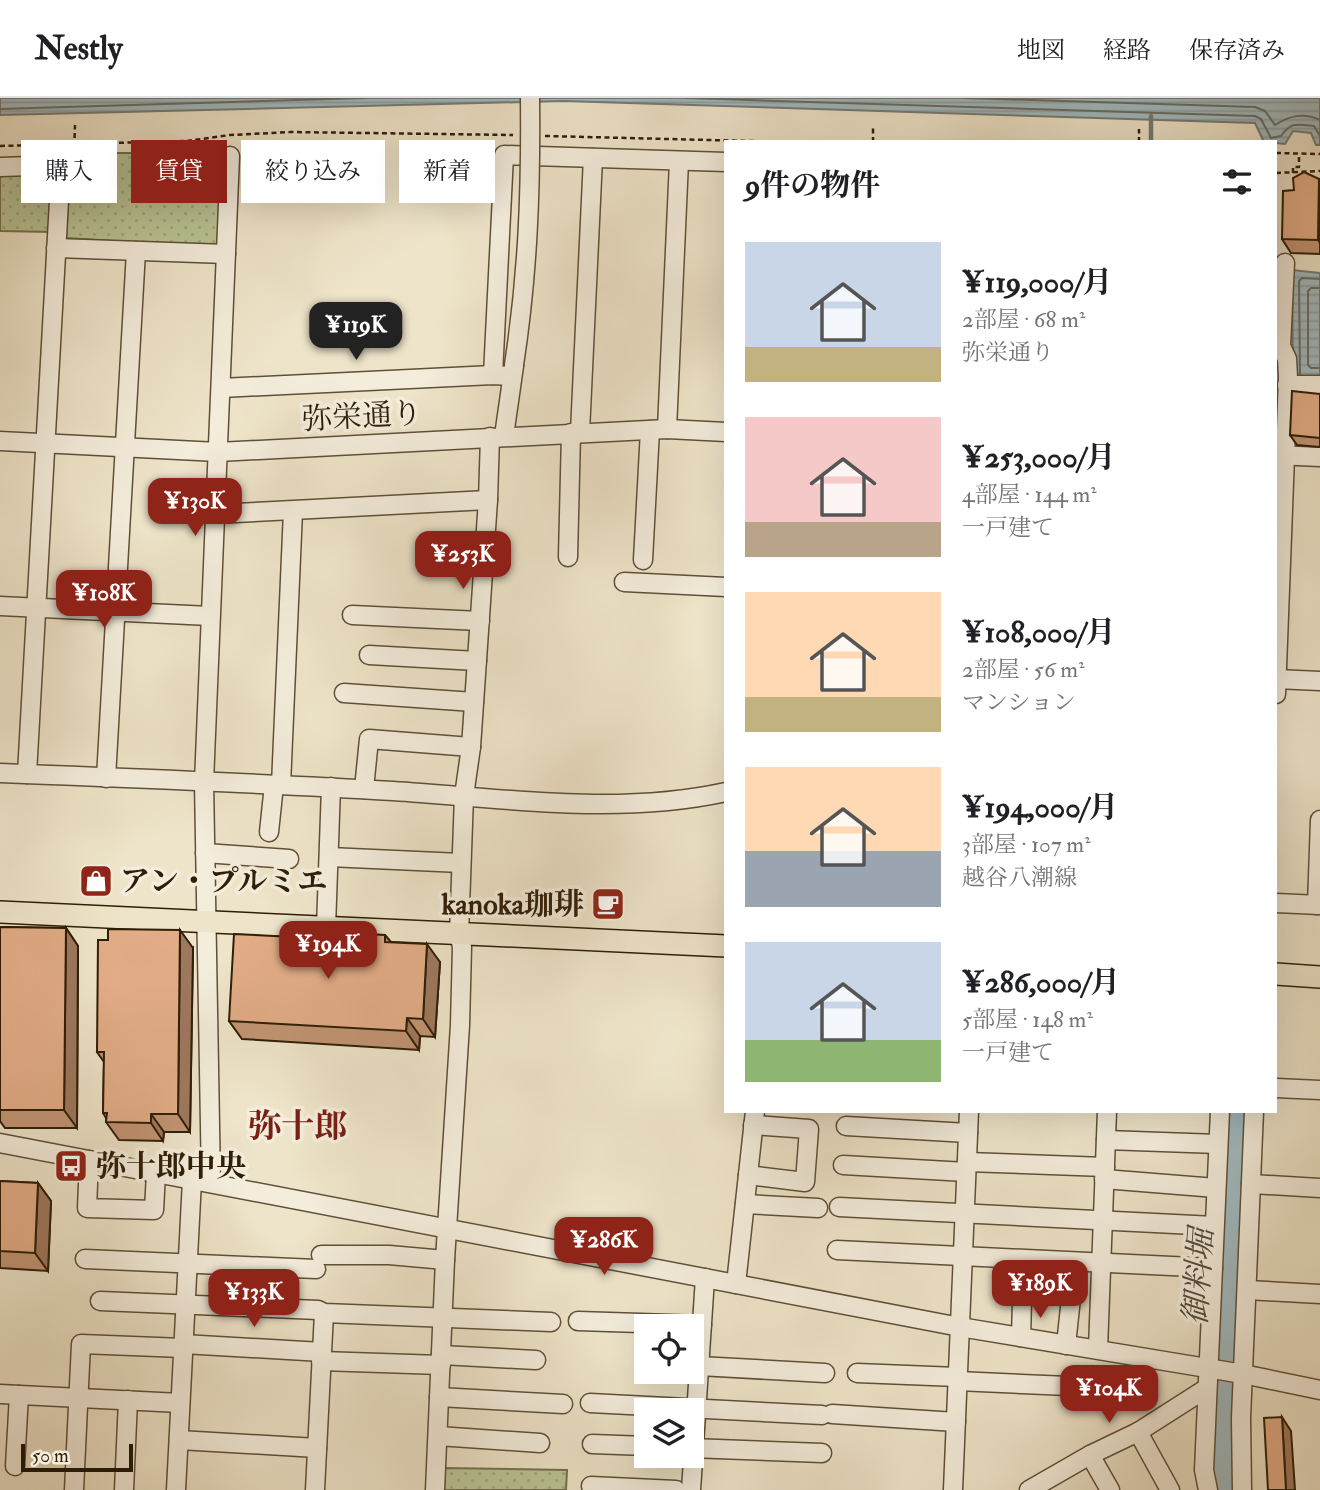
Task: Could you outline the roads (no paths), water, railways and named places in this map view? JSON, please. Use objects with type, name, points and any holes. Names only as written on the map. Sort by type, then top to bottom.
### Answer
[{"type":"main road","points":[[0,912],[724,946]]},
{"type":"main road","points":[[1277,974],[1320,977]]},
{"type":"street","points":[[435,1490],[445,1260],[460,1025],[462,947],[459,934],[464,796],[471,747],[488,500],[497,436],[513,371],[528,250],[530,98]]},
{"type":"street","points":[[493,375],[505,155],[724,162]]},
{"type":"street","points":[[211,1183],[204,782],[230,156]]},
{"type":"street","points":[[568,557],[593,158]]},
{"type":"street","points":[[643,560],[658,429],[679,161]]},
{"type":"street","points":[[0,167],[61,165],[27,774]]},
{"type":"street","points":[[57,248],[226,254]]},
{"type":"street","points":[[106,778],[136,251]]},
{"type":"street","points":[[1277,624],[1280,455],[1287,385],[1287,359],[1282,346],[1285,263]]},
{"type":"street","points":[[221,388],[493,375],[513,371]]},
{"type":"street","points":[[1287,385],[1320,385]]},
{"type":"street","name":"弥栄通り","points":[[0,441],[218,452],[658,429],[724,432]]},
{"type":"street","points":[[1280,455],[1320,457]]},
{"type":"street","points":[[215,514],[488,500]]},
{"type":"street","points":[[269,832],[278,785],[293,511]]},
{"type":"street","points":[[624,582],[724,587]]},
{"type":"street","points":[[0,606],[210,616]]},
{"type":"street","points":[[352,615],[480,621]]},
{"type":"street","points":[[369,655],[477,661]]},
{"type":"street","points":[[1277,680],[1320,681]]},
{"type":"street","points":[[344,693],[474,702]]},
{"type":"street","points":[[364,789],[369,739],[471,747]]},
{"type":"street","points":[[0,773],[331,787],[592,805],[697,798],[724,792]]},
{"type":"street","points":[[326,927],[331,787]]},
{"type":"street","points":[[1277,903],[1318,905],[1320,820]]},
{"type":"street","points":[[205,853],[289,859]]},
{"type":"street","points":[[329,857],[461,863]]},
{"type":"street","points":[[1277,1088],[1320,1090]]},
{"type":"street","points":[[953,1490],[969,1113]]},
{"type":"street","points":[[1098,1349],[1107,1113]]},
{"type":"street","points":[[1208,1490],[1204,1470],[1207,1388],[1212,1369],[1214,1227],[1220,1113]]},
{"type":"street","points":[[1242,1490],[1239,1373],[1247,1290],[1254,1113]]},
{"type":"street","points":[[736,1284],[754,1118],[809,1129],[805,1182],[748,1175]]},
{"type":"street","points":[[846,1126],[968,1133]]},
{"type":"street","points":[[1106,1140],[1218,1144]]},
{"type":"street","points":[[0,1143],[960,1327],[1239,1373],[1320,1390]]},
{"type":"street","points":[[89,1160],[87,1208],[154,1210],[156,1173]]},
{"type":"street","points":[[843,1165],[1105,1173],[1216,1188]]},
{"type":"street","points":[[176,1490],[192,1180]]},
{"type":"street","points":[[1251,1184],[1320,1188]]},
{"type":"street","points":[[745,1204],[818,1208]]},
{"type":"street","points":[[839,1208],[1214,1227]]},
{"type":"street","points":[[837,1250],[1213,1268]]},
{"type":"street","points":[[85,1259],[187,1264],[319,1262],[389,1255],[445,1260]]},
{"type":"street","points":[[703,1314],[705,1278]]},
{"type":"street","points":[[1247,1290],[1320,1294]]},
{"type":"street","points":[[1066,1345],[1070,1298]]},
{"type":"street","points":[[100,1301],[551,1322]]},
{"type":"street","points":[[1021,1337],[1022,1302]]},
{"type":"street","points":[[315,1490],[324,1313]]},
{"type":"street","points":[[578,1321],[634,1323]]},
{"type":"street","points":[[74,1490],[81,1344],[183,1346],[322,1356],[536,1360]]},
{"type":"street","points":[[704,1366],[825,1373]]},
{"type":"street","points":[[857,1373],[1068,1386]]},
{"type":"street","points":[[1029,1490],[1090,1455],[1138,1432],[1207,1388]]},
{"type":"street","points":[[0,1394],[180,1403]]},
{"type":"street","points":[[10,1459],[19,1395]]},
{"type":"street","points":[[439,1397],[563,1405]]},
{"type":"street","points":[[124,1490],[128,1400]]},
{"type":"street","points":[[590,1403],[634,1405]]},
{"type":"street","points":[[704,1409],[956,1422]]},
{"type":"street","points":[[1138,1432],[1170,1490]]},
{"type":"street","points":[[438,1436],[540,1443]]},
{"type":"street","points":[[178,1440],[317,1448]]},
{"type":"street","points":[[592,1444],[634,1446]]},
{"type":"street","points":[[704,1448],[822,1453]]},
{"type":"street","points":[[1090,1455],[1110,1490]]},
{"type":"street","points":[[691,1490],[692,1468]]},
{"type":"street","points":[[591,1486],[676,1490]]},
{"type":"water","points":[[0,98],[1320,98],[1320,145],[1316,145],[1311,133],[1293,131],[1285,144],[1277,143],[1277,140],[1263,140],[1255,123],[564,101],[0,115]]},
{"type":"water","points":[[1292,270],[1320,273],[1320,384],[1293,384]]},
{"type":"waterway","points":[[1151,116],[1151,140]]},
{"type":"waterway","name":"御料堀","points":[[1225,1490],[1227,1340],[1243,1113]]},
{"type":"place","name":"アン・プルミエ","points":[[96,881]]},
{"type":"place","name":"kanoka珈琲","points":[[608,904]]},
{"type":"place","name":"弥十郎中央","points":[[71,1166]]},
{"type":"district","name":"弥十郎","points":[[298,1125]]}]
